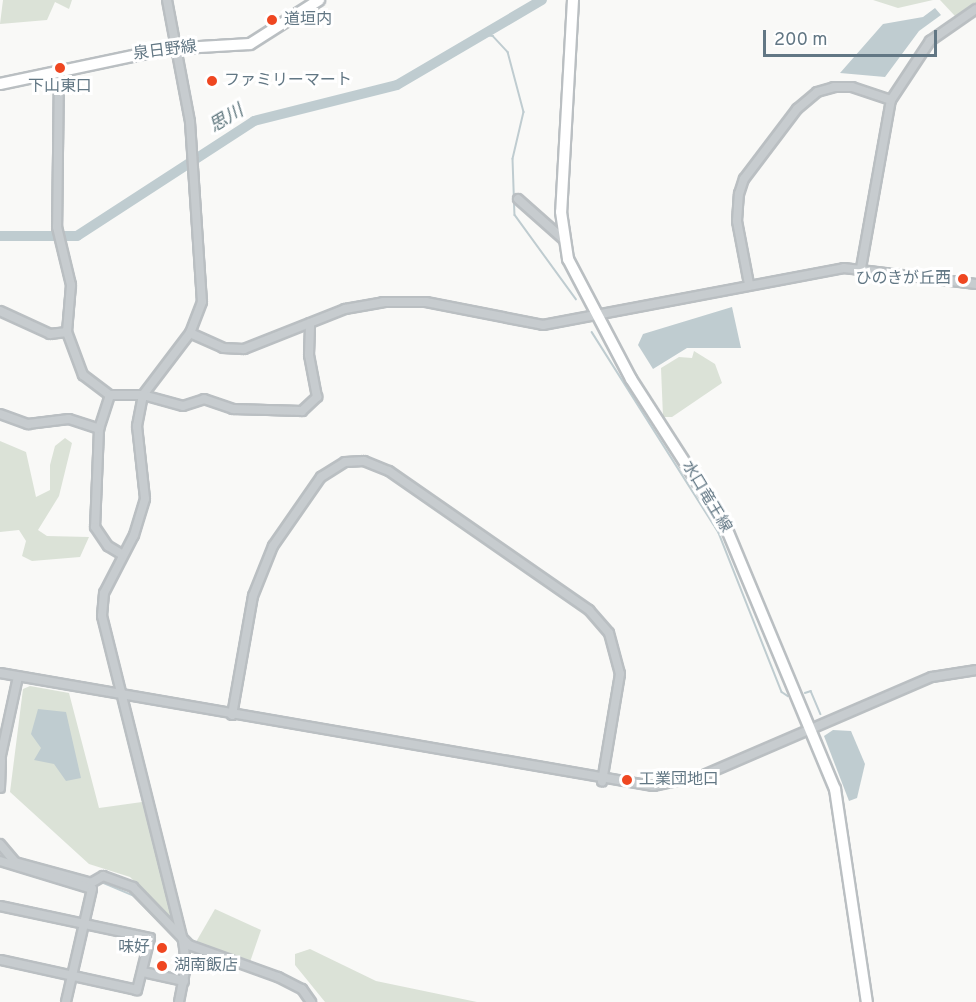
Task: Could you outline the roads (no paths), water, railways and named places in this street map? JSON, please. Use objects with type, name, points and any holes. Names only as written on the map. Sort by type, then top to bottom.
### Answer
[{"type":"main road","name":"泉日野線","points":[[0,84],[177,48],[250,44],[319,0]]},
{"type":"main road","name":"水口竜王線","points":[[573,0],[563,239],[597,315],[725,525],[835,789],[843,821],[867,1002]]},
{"type":"street","points":[[167,0],[177,48],[192,149],[205,280],[190,333],[143,395],[137,426],[145,499],[102,603],[103,632],[183,940],[184,981],[179,1002]]},
{"type":"street","points":[[861,268],[891,100],[930,41],[976,9]]},
{"type":"street","points":[[59,71],[57,232],[62,244],[70,285],[67,333],[83,375],[110,395],[143,395],[183,406],[201,399],[233,409],[302,411],[317,397],[310,323]]},
{"type":"street","points":[[749,284],[737,221],[739,194],[744,179],[797,109],[809,97],[834,87],[852,87],[891,100]]},
{"type":"street","points":[[518,199],[563,239]]},
{"type":"street","points":[[190,333],[223,348],[244,350],[310,323],[383,302],[455,306],[520,325],[597,315],[749,284],[861,268],[976,284]]},
{"type":"street","points":[[0,311],[50,334],[67,333]]},
{"type":"street","points":[[110,395],[99,429],[95,527],[108,546],[123,555]]},
{"type":"street","points":[[0,414],[28,424],[69,419],[99,429]]},
{"type":"street","points":[[232,715],[253,596],[273,546],[321,477],[345,462],[364,461],[389,471],[589,610],[609,633],[620,674],[602,781]]},
{"type":"street","points":[[0,673],[602,781],[653,786],[688,780],[932,677],[976,670]]},
{"type":"street","points":[[0,788],[0,760],[18,677]]},
{"type":"street","points":[[0,844],[18,866],[91,883],[102,876],[133,887],[183,940],[291,983],[311,1002]]},
{"type":"street","points":[[0,861],[92,889],[66,1002]]},
{"type":"street","points":[[0,906],[150,938],[137,990],[0,960]]},
{"type":"street","points":[[142,972],[184,981]]},
{"type":"waterway","name":"思川","points":[[0,236],[77,236],[254,121],[397,85],[542,0]]},
{"type":"waterway","points":[[484,35],[493,36],[508,52],[524,112],[513,159],[515,215],[576,299]]},
{"type":"waterway","points":[[592,332],[719,533],[782,692],[788,696]]},
{"type":"waterway","points":[[805,693],[811,691],[821,714]]},
{"type":"waterway","points":[[104,883],[134,896],[177,939]]},
{"type":"place","name":"道垣内","points":[[272,20]]},
{"type":"place","name":"下山東口","points":[[60,68]]},
{"type":"place","name":"ファミリーマート","points":[[212,81]]},
{"type":"place","name":"ひのきが丘西","points":[[963,279]]},
{"type":"place","name":"工業団地口","points":[[627,780]]},
{"type":"place","name":"味好","points":[[162,948]]},
{"type":"place","name":"湖南飯店","points":[[162,966]]}]
